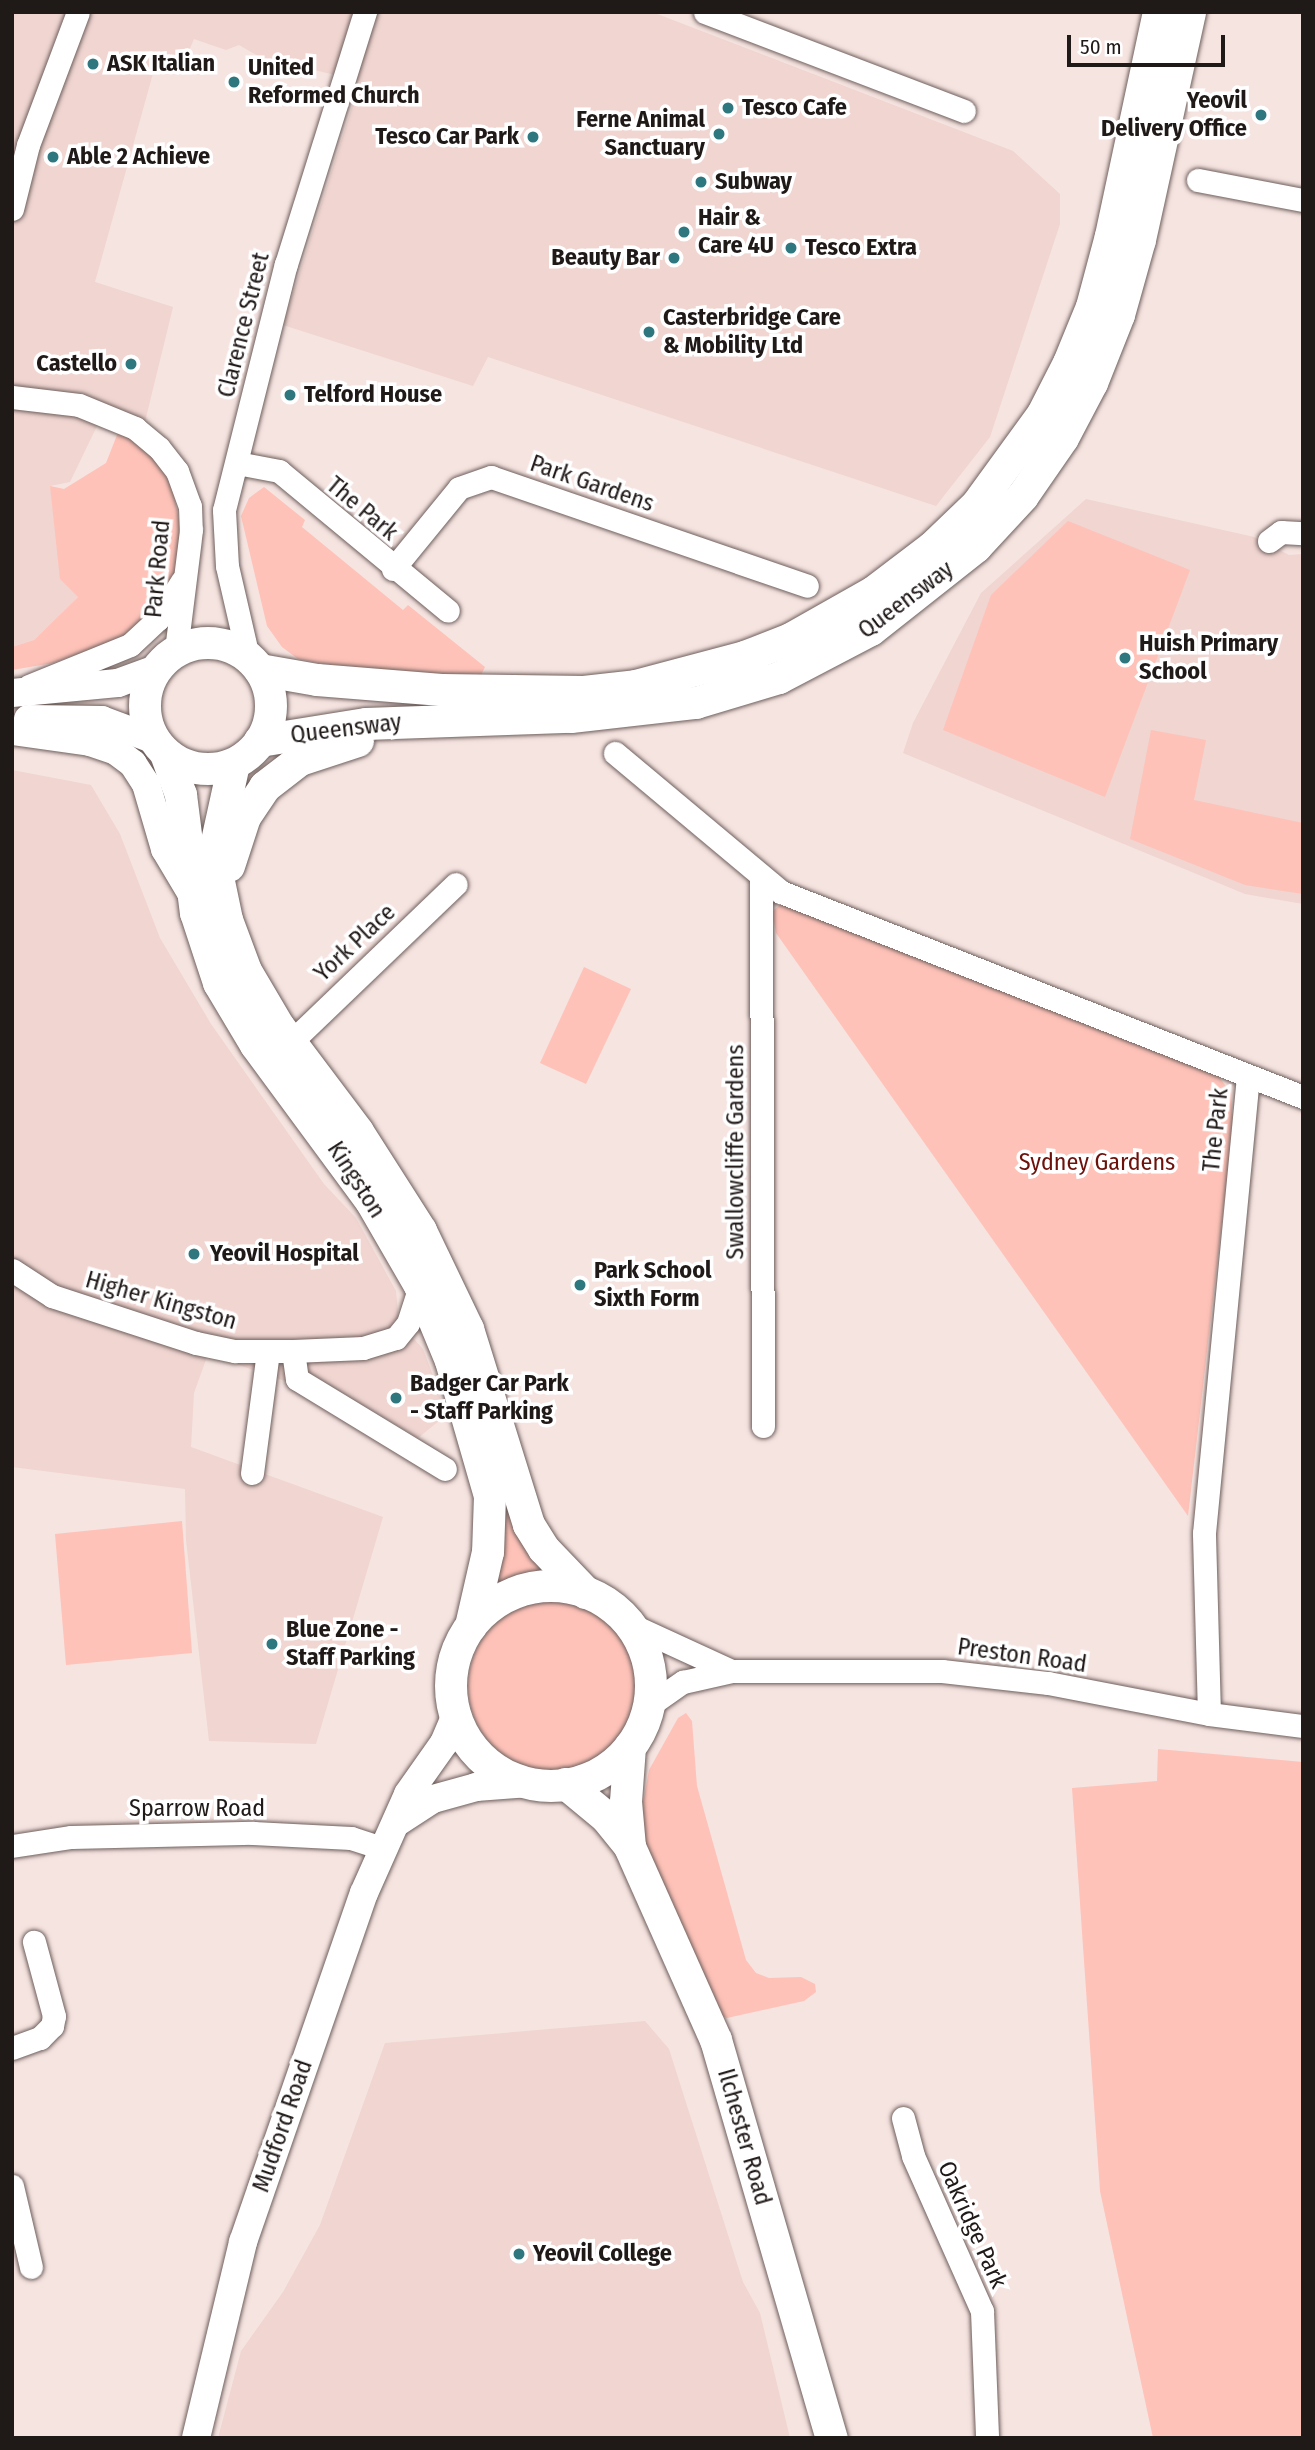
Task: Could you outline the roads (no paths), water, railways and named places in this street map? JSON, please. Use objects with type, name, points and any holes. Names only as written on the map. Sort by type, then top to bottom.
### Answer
[{"type":"highway","name":"Queensway","points":[[254,664],[317,680],[442,690],[584,692],[636,686],[746,657],[791,639],[874,592],[932,548],[977,505],[1043,414],[1069,363],[1092,307],[1111,236],[1159,12]]},
{"type":"highway","name":"Queensway","points":[[260,741],[330,728],[419,721],[642,713],[696,703],[779,678],[871,630],[976,547],[1031,484],[1063,438],[1097,372],[1119,315],[1140,240],[1189,12]]},
{"type":"highway","points":[[213,643],[254,664],[271,700],[271,717],[260,741],[234,764],[206,769],[160,747],[145,705],[166,660],[213,643]]},
{"type":"highway","points":[[207,895],[245,817],[278,775],[319,751],[419,721]]},
{"type":"highway","name":"Kingston","points":[[160,747],[181,795],[207,895],[211,961],[229,1003],[352,1172],[420,1286],[457,1379],[490,1496],[488,1552],[471,1626]]},
{"type":"highway","name":"Kingston","points":[[234,764],[207,895],[246,971],[291,1042],[370,1149],[422,1231],[468,1329],[529,1525],[544,1549],[586,1593]]},
{"type":"highway","points":[[552,1586],[586,1593],[609,1605],[629,1624],[649,1662],[651,1704],[630,1747],[594,1776],[566,1784],[529,1783],[501,1772],[479,1755],[455,1717],[454,1663],[471,1626],[495,1604],[521,1591],[552,1586]]},
{"type":"highway","name":"Ilchester Road","points":[[630,1747],[626,1802],[630,1847]]},
{"type":"highway","name":"Ilchester Road","points":[[566,1784],[606,1817],[630,1847],[716,2040],[832,2438]]},
{"type":"main road","points":[[13,693],[118,683],[166,660]]},
{"type":"main road","points":[[12,719],[102,720],[160,747]]},
{"type":"main road","points":[[12,731],[90,741],[133,764],[146,784],[165,849],[207,895]]},
{"type":"main road","name":"Mudford Road","points":[[196,2438],[243,2242],[382,1848],[408,1794],[443,1743],[455,1717]]},
{"type":"main road","name":"Mudford Road","points":[[396,1823],[433,1799],[476,1787],[529,1783]]},
{"type":"street","points":[[12,209],[28,145],[79,12]]},
{"type":"street","name":"Clarence Street","points":[[254,664],[224,538],[224,510],[286,264],[365,12]]},
{"type":"street","points":[[705,12],[964,111]]},
{"type":"street","points":[[1198,180],[1303,200]]},
{"type":"street","name":"Park Road","points":[[12,397],[79,405],[135,428],[159,448],[177,471],[190,506],[189,569],[166,660]]},
{"type":"street","name":"The Park","points":[[237,463],[278,471],[393,569],[448,611]]},
{"type":"street","name":"Park Gardens","points":[[393,569],[459,488],[491,477],[807,586]]},
{"type":"street","points":[[1269,541],[1281,532],[1303,533]]},
{"type":"street","points":[[13,693],[130,645],[158,619],[189,569]]},
{"type":"street","name":"The Park","points":[[615,753],[761,879],[781,892],[1248,1076],[1204,1533],[1209,1714]]},
{"type":"street","name":"Swallowcliffe Gardens","points":[[761,879],[763,1426]]},
{"type":"street","name":"York Place","points":[[291,1042],[456,884]]},
{"type":"street","points":[[1248,1076],[1303,1097]]},
{"type":"street","name":"Higher Kingston","points":[[12,1270],[52,1296],[196,1343],[268,1352],[377,1346],[396,1338],[408,1324],[420,1286]]},
{"type":"street","points":[[293,1351],[297,1379],[435,1456]]},
{"type":"street","points":[[252,1473],[268,1352]]},
{"type":"street","name":"Preston Road","points":[[629,1624],[732,1671]]},
{"type":"street","name":"Preston Road","points":[[651,1704],[683,1682],[732,1671],[997,1675],[1209,1714],[1303,1726]]},
{"type":"street","name":"Sparrow Road","points":[[12,1846],[72,1837],[253,1833],[351,1838],[382,1848]]},
{"type":"street","points":[[12,2048],[40,2038],[52,2026],[54,2016],[34,1942]]},
{"type":"street","name":"Oakridge Park","points":[[903,2118],[913,2156],[982,2311],[987,2438]]},
{"type":"street","points":[[12,2186],[24,2254]]},
{"type":"place","name":"ASK Italian","points":[[93,64]]},
{"type":"place","name":"United Reformed Church","points":[[234,82]]},
{"type":"place","name":"Tesco Cafe","points":[[728,108]]},
{"type":"place","name":"Yeovil Delivery Office","points":[[1261,115]]},
{"type":"place","name":"Ferne Animal Sanctuary","points":[[719,134]]},
{"type":"place","name":"Tesco Car Park","points":[[533,137]]},
{"type":"place","name":"Able 2 Achieve","points":[[53,157]]},
{"type":"place","name":"Subway","points":[[701,182]]},
{"type":"place","name":"Hair & Care 4U","points":[[684,232]]},
{"type":"place","name":"Tesco Extra","points":[[791,248]]},
{"type":"place","name":"Beauty Bar","points":[[674,258]]},
{"type":"place","name":"Casterbridge Care & Mobility Ltd","points":[[649,332]]},
{"type":"place","name":"Castello","points":[[131,364]]},
{"type":"place","name":"Telford House","points":[[290,395]]},
{"type":"place","name":"Huish Primary School","points":[[1125,658]]},
{"type":"place","name":"Yeovil Hospital","points":[[194,1254]]},
{"type":"place","name":"Park School Sixth Form","points":[[580,1285]]},
{"type":"place","name":"Badger Car Park - Staff Parking","points":[[396,1398]]},
{"type":"place","name":"Blue Zone - Staff Parking","points":[[272,1644]]},
{"type":"place","name":"Yeovil College","points":[[519,2254]]},
{"type":"park label","name":"Sydney Gardens","points":[[1097,1163]]}]
